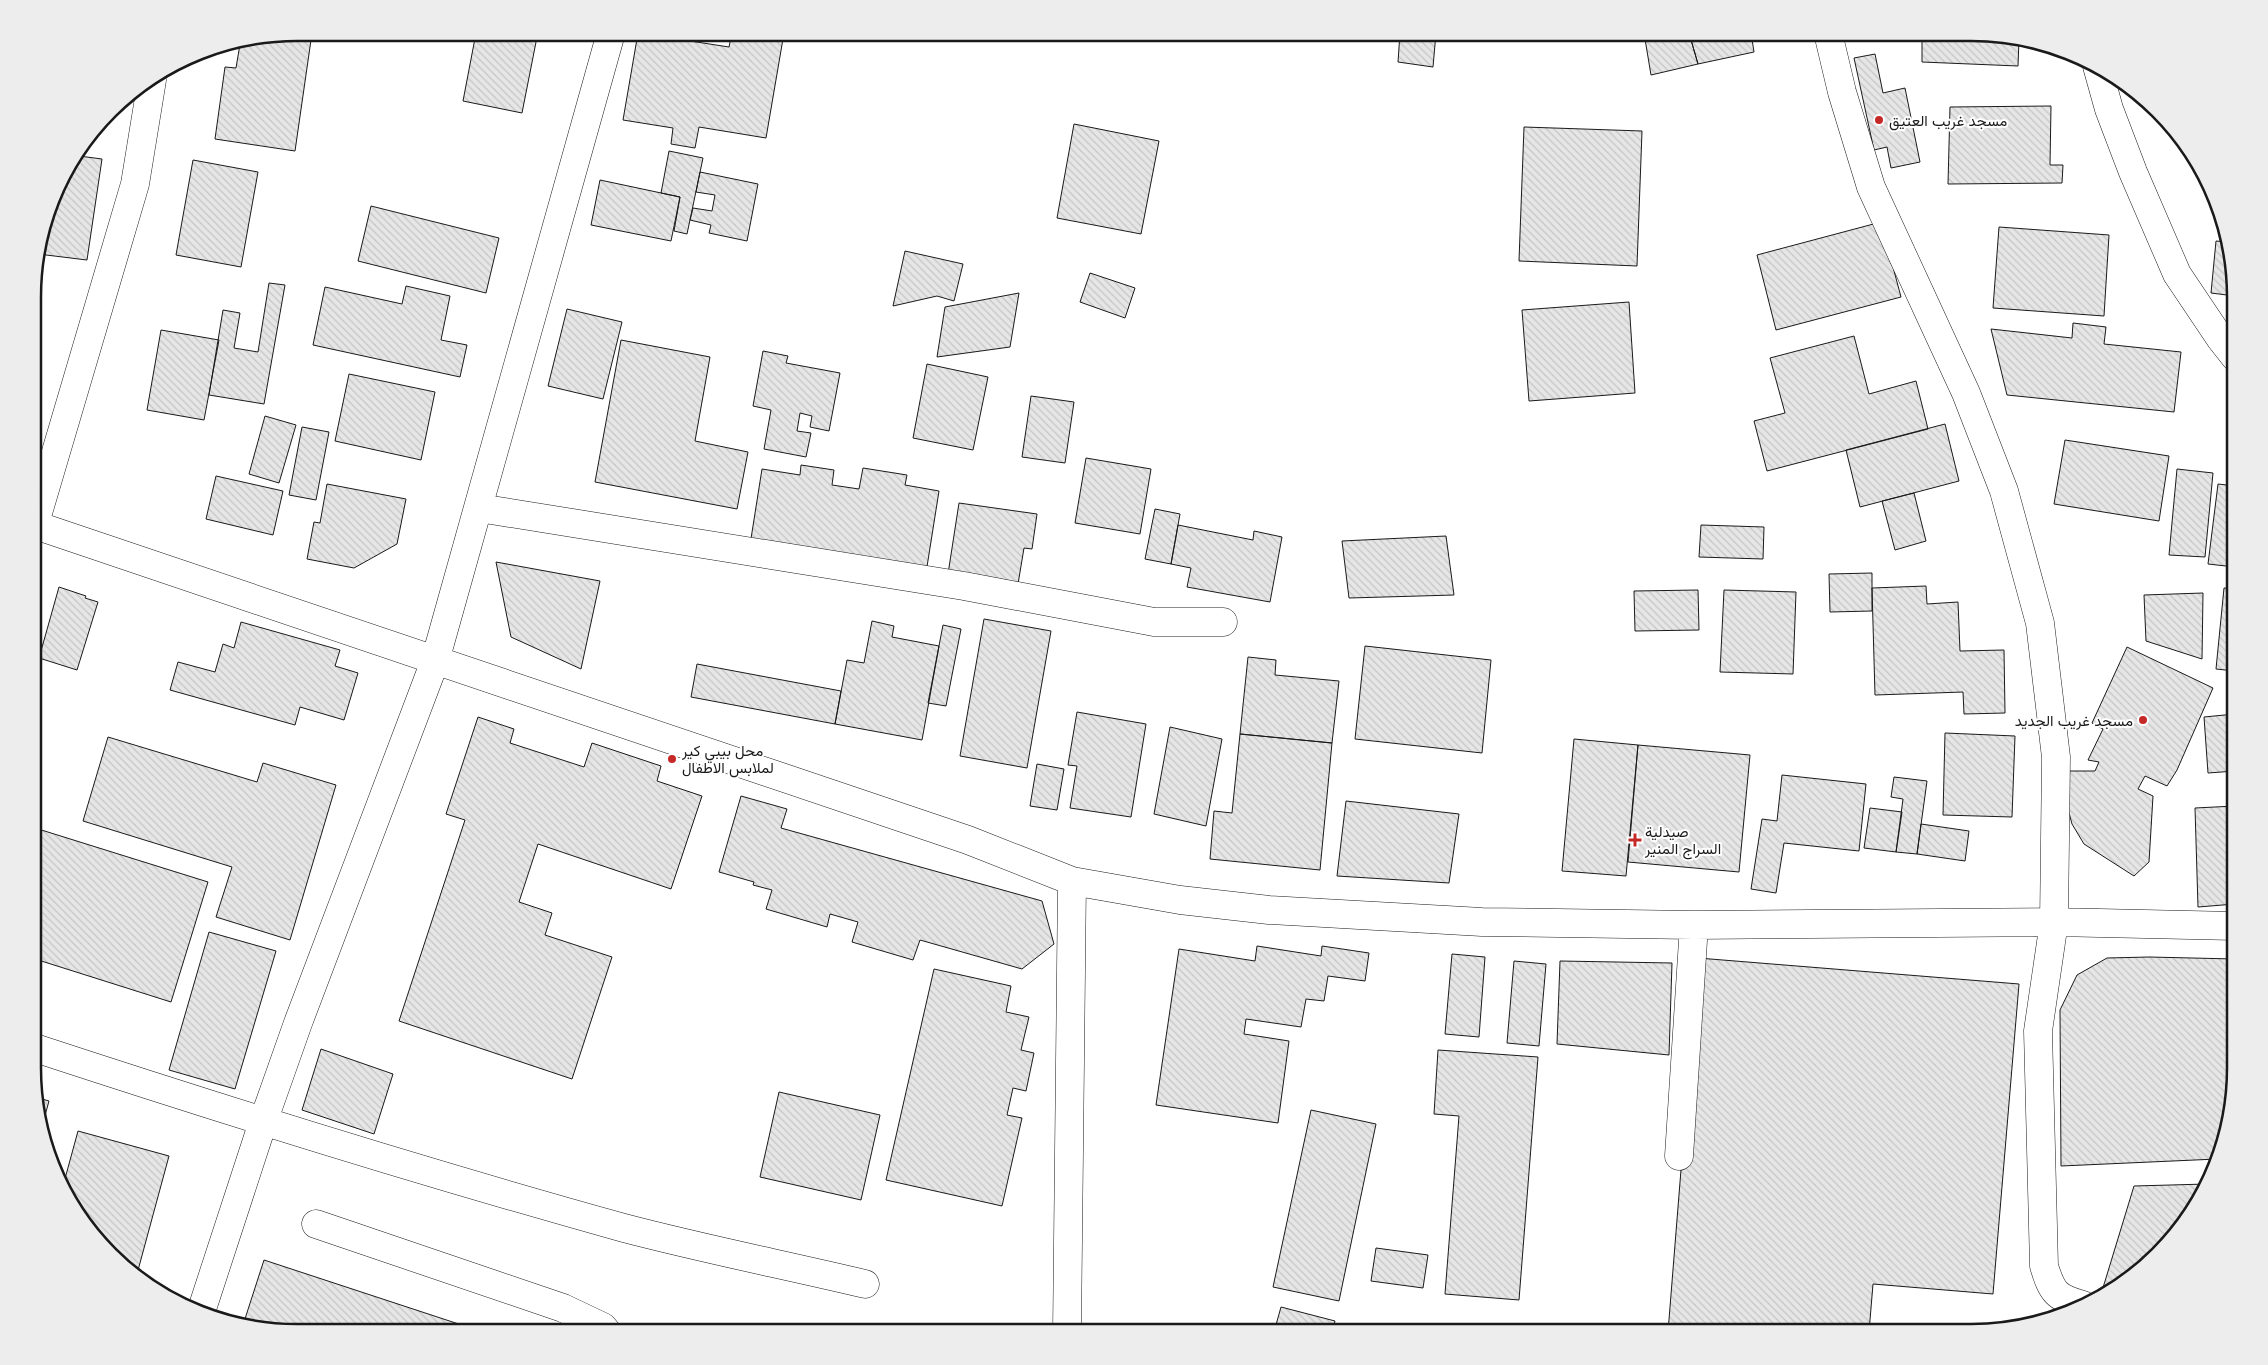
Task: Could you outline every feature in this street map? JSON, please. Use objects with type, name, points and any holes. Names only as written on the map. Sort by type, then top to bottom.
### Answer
[{"type":"street","points":[[203,1305],[263,1122],[368,836],[435,661],[608,41]]},
{"type":"street","points":[[1830,41],[1842,92],[1871,186],[1966,392],[2004,492],[2040,623],[2056,757],[2054,922],[2038,1031],[2044,1266],[2056,1294],[2072,1302]]},
{"type":"street","points":[[2100,77],[2109,109],[2133,172],[2177,274],[2227,347]]},
{"type":"street","points":[[41,504],[135,184],[151,87]]},
{"type":"street","points":[[478,508],[964,586],[1154,622],[1223,622]]},
{"type":"street","points":[[41,526],[968,840],[1072,881],[1180,900],[1269,910],[1482,922],[1694,925],[2054,922],[2227,926]]},
{"type":"street","points":[[1067,1324],[1072,881]]},
{"type":"street","points":[[1679,1156],[1694,925]]},
{"type":"street","points":[[41,1050],[263,1122],[627,1228],[865,1284]]},
{"type":"street","points":[[316,1224],[563,1308],[597,1324]]},
{"type":"building","points":[[311,41],[295,151],[215,139],[225,67],[236,68],[239,48],[264,43]]},
{"type":"building","points":[[474,41],[536,41],[522,113],[463,101]]},
{"type":"building","points":[[637,41],[690,41],[729,47],[730,41],[783,41],[766,138],[699,127],[695,148],[671,144],[673,128],[623,120]]},
{"type":"building","points":[[1399,41],[1435,41],[1433,67],[1398,62]]},
{"type":"building","points":[[1645,41],[1691,41],[1698,64],[1651,75]]},
{"type":"building","points":[[1691,41],[1752,41],[1754,52],[1698,64]]},
{"type":"building","points":[[1922,41],[1970,41],[2019,46],[2018,66],[1922,62]]},
{"type":"building","points":[[1875,54],[1883,93],[1905,88],[1920,162],[1891,168],[1887,147],[1874,150],[1854,58]]},
{"type":"building","points":[[2051,106],[2050,165],[2063,165],[2062,183],[1948,184],[1950,107]]},
{"type":"building","points":[[1074,124],[1159,141],[1141,234],[1057,218]]},
{"type":"building","points":[[1524,127],[1642,131],[1637,266],[1519,261]]},
{"type":"building","points":[[669,151],[703,158],[687,234],[674,231],[680,197],[661,193]]},
{"type":"building","points":[[83,157],[102,159],[87,260],[45,255],[55,215],[68,184]]},
{"type":"building","points":[[193,160],[258,172],[241,267],[176,255]]},
{"type":"building","points":[[700,172],[758,184],[747,241],[709,233],[711,225],[690,220],[693,208],[712,211],[715,195],[696,192]]},
{"type":"building","points":[[600,180],[680,197],[671,241],[591,225]]},
{"type":"building","points":[[371,206],[499,238],[486,293],[358,261]]},
{"type":"building","points":[[1881,222],[1901,297],[1776,330],[1757,255]]},
{"type":"building","points":[[1999,227],[2109,235],[2104,316],[1993,308]]},
{"type":"building","points":[[2216,241],[2220,241],[2225,264],[2227,295],[2211,293]]},
{"type":"building","points":[[905,251],[963,264],[954,301],[937,296],[893,306]]},
{"type":"building","points":[[1090,273],[1135,288],[1125,318],[1080,302]]},
{"type":"building","points":[[269,283],[285,285],[264,404],[209,395],[223,310],[240,313],[234,348],[258,352]]},
{"type":"building","points":[[406,286],[450,296],[441,340],[467,345],[460,377],[313,345],[325,287],[402,304]]},
{"type":"building","points":[[1019,293],[1010,347],[937,357],[945,307]]},
{"type":"building","points":[[1629,302],[1635,393],[1529,401],[1522,310]]},
{"type":"building","points":[[567,309],[622,322],[603,399],[548,386]]},
{"type":"building","points":[[2073,323],[2106,327],[2104,344],[2181,352],[2174,412],[2007,395],[1991,329],[2072,338]]},
{"type":"building","points":[[161,330],[219,340],[204,420],[147,410]]},
{"type":"building","points":[[1854,336],[1869,394],[1916,381],[1928,429],[1767,471],[1754,421],[1785,413],[1770,358]]},
{"type":"building","points":[[621,340],[710,357],[695,441],[748,452],[737,509],[595,482]]},
{"type":"building","points":[[763,351],[788,356],[786,363],[840,373],[829,431],[810,427],[812,416],[800,413],[797,431],[811,433],[806,457],[764,449],[771,410],[753,406]]},
{"type":"building","points":[[927,364],[988,377],[973,450],[913,438]]},
{"type":"building","points":[[349,374],[435,392],[421,460],[335,441]]},
{"type":"building","points":[[1031,396],[1074,402],[1065,463],[1022,457]]},
{"type":"building","points":[[265,416],[296,425],[279,483],[249,474]]},
{"type":"building","points":[[1945,424],[1959,481],[1860,507],[1846,450]]},
{"type":"building","points":[[302,427],[329,432],[316,500],[289,495]]},
{"type":"building","points":[[2065,440],[2169,456],[2159,521],[2054,504]]},
{"type":"building","points":[[1086,458],[1151,469],[1140,534],[1075,523]]},
{"type":"building","points":[[801,465],[834,470],[832,485],[859,489],[863,468],[907,475],[905,485],[939,491],[926,573],[750,545],[762,469],[800,475]]},
{"type":"building","points":[[2177,469],[2213,473],[2205,557],[2169,555]]},
{"type":"building","points":[[216,476],[283,491],[273,535],[206,519]]},
{"type":"building","points":[[327,484],[406,499],[397,544],[354,568],[307,559],[314,522],[320,523]]},
{"type":"building","points":[[2218,484],[2227,485],[2227,566],[2208,564]]},
{"type":"building","points":[[1914,493],[1926,541],[1895,550],[1882,501]]},
{"type":"building","points":[[959,503],[1037,514],[1032,549],[1024,548],[1018,584],[948,574]]},
{"type":"building","points":[[1155,509],[1180,514],[1171,564],[1145,559]]},
{"type":"building","points":[[1178,525],[1253,540],[1254,531],[1282,537],[1270,602],[1187,587],[1191,568],[1171,564]]},
{"type":"building","points":[[1701,525],[1764,527],[1763,559],[1699,557]]},
{"type":"building","points":[[1446,536],[1454,595],[1349,598],[1342,541]]},
{"type":"building","points":[[496,562],[600,581],[581,669],[511,637]]},
{"type":"building","points":[[1872,573],[1872,611],[1830,612],[1829,574]]},
{"type":"building","points":[[1926,586],[1927,604],[1958,602],[1960,651],[2004,650],[2005,713],[1964,714],[1963,692],[1875,695],[1872,588]]},
{"type":"building","points":[[59,587],[98,602],[77,670],[41,659],[41,651]]},
{"type":"building","points":[[2224,588],[2227,588],[2227,670],[2216,669]]},
{"type":"building","points":[[1698,590],[1699,630],[1635,631],[1634,591]]},
{"type":"building","points":[[1724,590],[1796,592],[1793,674],[1720,672]]},
{"type":"building","points":[[2203,593],[2202,659],[2146,641],[2144,595]]},
{"type":"building","points":[[984,619],[1051,631],[1027,768],[960,756]]},
{"type":"building","points":[[872,621],[894,626],[892,637],[939,646],[922,740],[835,724],[847,660],[864,663]]},
{"type":"building","points":[[241,622],[340,650],[335,666],[358,673],[344,720],[300,707],[295,725],[170,690],[178,662],[215,672],[223,644],[234,648]]},
{"type":"building","points":[[943,625],[961,629],[946,706],[928,703]]},
{"type":"building","points":[[1365,646],[1491,660],[1482,753],[1355,739]]},
{"type":"building","points":[[2127,647],[2213,688],[2177,770],[2167,786],[2145,776],[2138,789],[2153,796],[2149,862],[2134,876],[2084,844],[2072,824],[2063,790],[2062,771],[2095,771],[2099,762],[2088,760],[2103,729],[2092,723]]},
{"type":"building","points":[[1248,657],[1276,660],[1275,675],[1339,681],[1332,743],[1240,734]]},
{"type":"building","points":[[697,664],[841,691],[835,724],[691,697]]},
{"type":"building","points":[[1077,712],[1146,724],[1131,817],[1070,808],[1077,766],[1068,765]]},
{"type":"building","points":[[2227,715],[2227,772],[2208,773],[2204,717]]},
{"type":"building","points":[[478,717],[514,729],[510,743],[584,767],[592,743],[661,766],[657,781],[702,796],[671,889],[538,844],[519,902],[552,913],[545,935],[612,957],[572,1079],[399,1021],[465,820],[446,814]]},
{"type":"building","points":[[1170,727],[1222,739],[1206,826],[1154,814]]},
{"type":"building","points":[[1945,733],[2015,736],[2012,817],[1943,815]]},
{"type":"building","points":[[1240,734],[1332,743],[1320,870],[1210,859],[1214,811],[1232,813]]},
{"type":"building","points":[[108,737],[257,782],[263,763],[336,785],[290,940],[216,917],[232,867],[83,821]]},
{"type":"building","points":[[1574,739],[1638,745],[1626,876],[1562,871]]},
{"type":"building","points":[[1638,745],[1750,755],[1739,872],[1628,862]]},
{"type":"building","points":[[1037,764],[1064,769],[1057,810],[1030,806]]},
{"type":"building","points":[[1782,775],[1866,784],[1859,851],[1784,843],[1776,893],[1751,889],[1762,819],[1777,821]]},
{"type":"building","points":[[1894,777],[1927,781],[1917,854],[1896,852],[1903,799],[1891,797]]},
{"type":"building","points":[[741,796],[787,809],[781,828],[1042,901],[1054,944],[1022,969],[920,940],[913,960],[852,942],[858,922],[830,914],[827,927],[766,909],[772,890],[753,885],[754,882],[719,872]]},
{"type":"building","points":[[1346,801],[1459,814],[1449,883],[1337,876]]},
{"type":"building","points":[[2227,806],[2227,905],[2198,907],[2195,808]]},
{"type":"building","points":[[1870,808],[1902,812],[1896,852],[1864,848]]},
{"type":"building","points":[[1921,824],[1969,831],[1965,861],[1917,854]]},
{"type":"building","points":[[41,830],[208,882],[171,1002],[41,961]]},
{"type":"building","points":[[209,932],[276,951],[235,1089],[169,1070]]},
{"type":"building","points":[[1257,946],[1321,956],[1322,946],[1369,953],[1365,981],[1328,976],[1324,1001],[1306,999],[1301,1027],[1246,1019],[1244,1034],[1289,1041],[1278,1123],[1156,1105],[1179,949],[1255,961]]},
{"type":"building","points":[[1452,954],[1485,957],[1479,1037],[1445,1034]]},
{"type":"building","points":[[1698,958],[2019,984],[1993,1294],[1873,1284],[1870,1324],[1669,1324]]},
{"type":"building","points":[[2107,958],[2227,959],[2227,1067],[2225,1101],[2218,1134],[2209,1159],[2061,1166],[2060,1010],[2077,975]]},
{"type":"building","points":[[1514,961],[1546,964],[1539,1046],[1507,1043]]},
{"type":"building","points":[[1560,961],[1672,963],[1669,1055],[1557,1044]]},
{"type":"building","points":[[934,969],[1011,986],[1006,1012],[1029,1017],[1021,1050],[1034,1053],[1026,1091],[1013,1088],[1007,1115],[1022,1118],[1002,1206],[886,1180]]},
{"type":"building","points":[[321,1049],[393,1074],[374,1134],[302,1110]]},
{"type":"building","points":[[1438,1050],[1538,1057],[1519,1300],[1445,1294],[1459,1116],[1434,1114]]},
{"type":"building","points":[[779,1092],[880,1115],[861,1200],[760,1177]]},
{"type":"building","points":[[43,1099],[49,1101],[45,1114]]},
{"type":"building","points":[[1311,1110],[1376,1124],[1339,1301],[1273,1287]]},
{"type":"building","points":[[78,1131],[169,1156],[139,1268],[116,1249],[94,1223],[84,1210],[66,1176]]},
{"type":"building","points":[[2198,1184],[2184,1210],[2152,1249],[2113,1281],[2104,1286],[2134,1186]]},
{"type":"building","points":[[1376,1248],[1428,1255],[1423,1288],[1371,1281]]},
{"type":"building","points":[[264,1260],[459,1324],[298,1324],[264,1322],[245,1318]]},
{"type":"building","points":[[1281,1307],[1335,1321],[1334,1324],[1276,1324]]},
{"type":"place","name":"مسجد غريب العتيق","points":[[1879,120]]},
{"type":"place","name":"مسجد غريب الجديد","points":[[2143,720]]},
{"type":"place","name":"محل بيبي كير لملابس الاطفال","points":[[672,759]]},
{"type":"place","name":"صيدلية السراج المنير","points":[[1635,840]]}]
